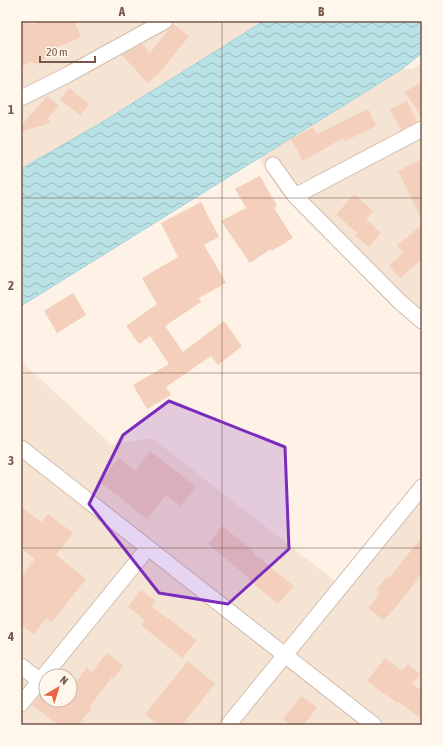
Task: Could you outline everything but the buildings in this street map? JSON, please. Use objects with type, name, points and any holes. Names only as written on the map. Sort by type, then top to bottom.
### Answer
[{"type":"street","points":[[21,98],[67,75],[165,21]]},
{"type":"street","points":[[295,196],[422,129]]},
{"type":"street","points":[[273,165],[295,196],[400,302],[422,321]]},
{"type":"street","points":[[21,448],[374,725]]},
{"type":"street","points":[[228,725],[422,487]]},
{"type":"street","points":[[51,668],[148,548]]},
{"type":"street","points":[[21,666],[38,679]]},
{"type":"street","points":[[21,704],[38,683]]},
{"type":"highlighted area","points":[[169,401],[285,447],[289,549],[228,604],[159,593],[89,504],[123,435]]},
{"type":"shaded area","points":[[21,21],[279,21],[21,169]]},
{"type":"shaded area","points":[[422,62],[422,331],[390,304],[282,194],[259,158],[402,69],[413,69]]},
{"type":"shaded area","points":[[21,361],[112,445],[152,438],[335,581],[422,476],[422,725],[21,725]]},
{"type":"water","points":[[264,21],[422,21],[422,53],[402,69],[21,306],[21,169],[101,123]]}]
